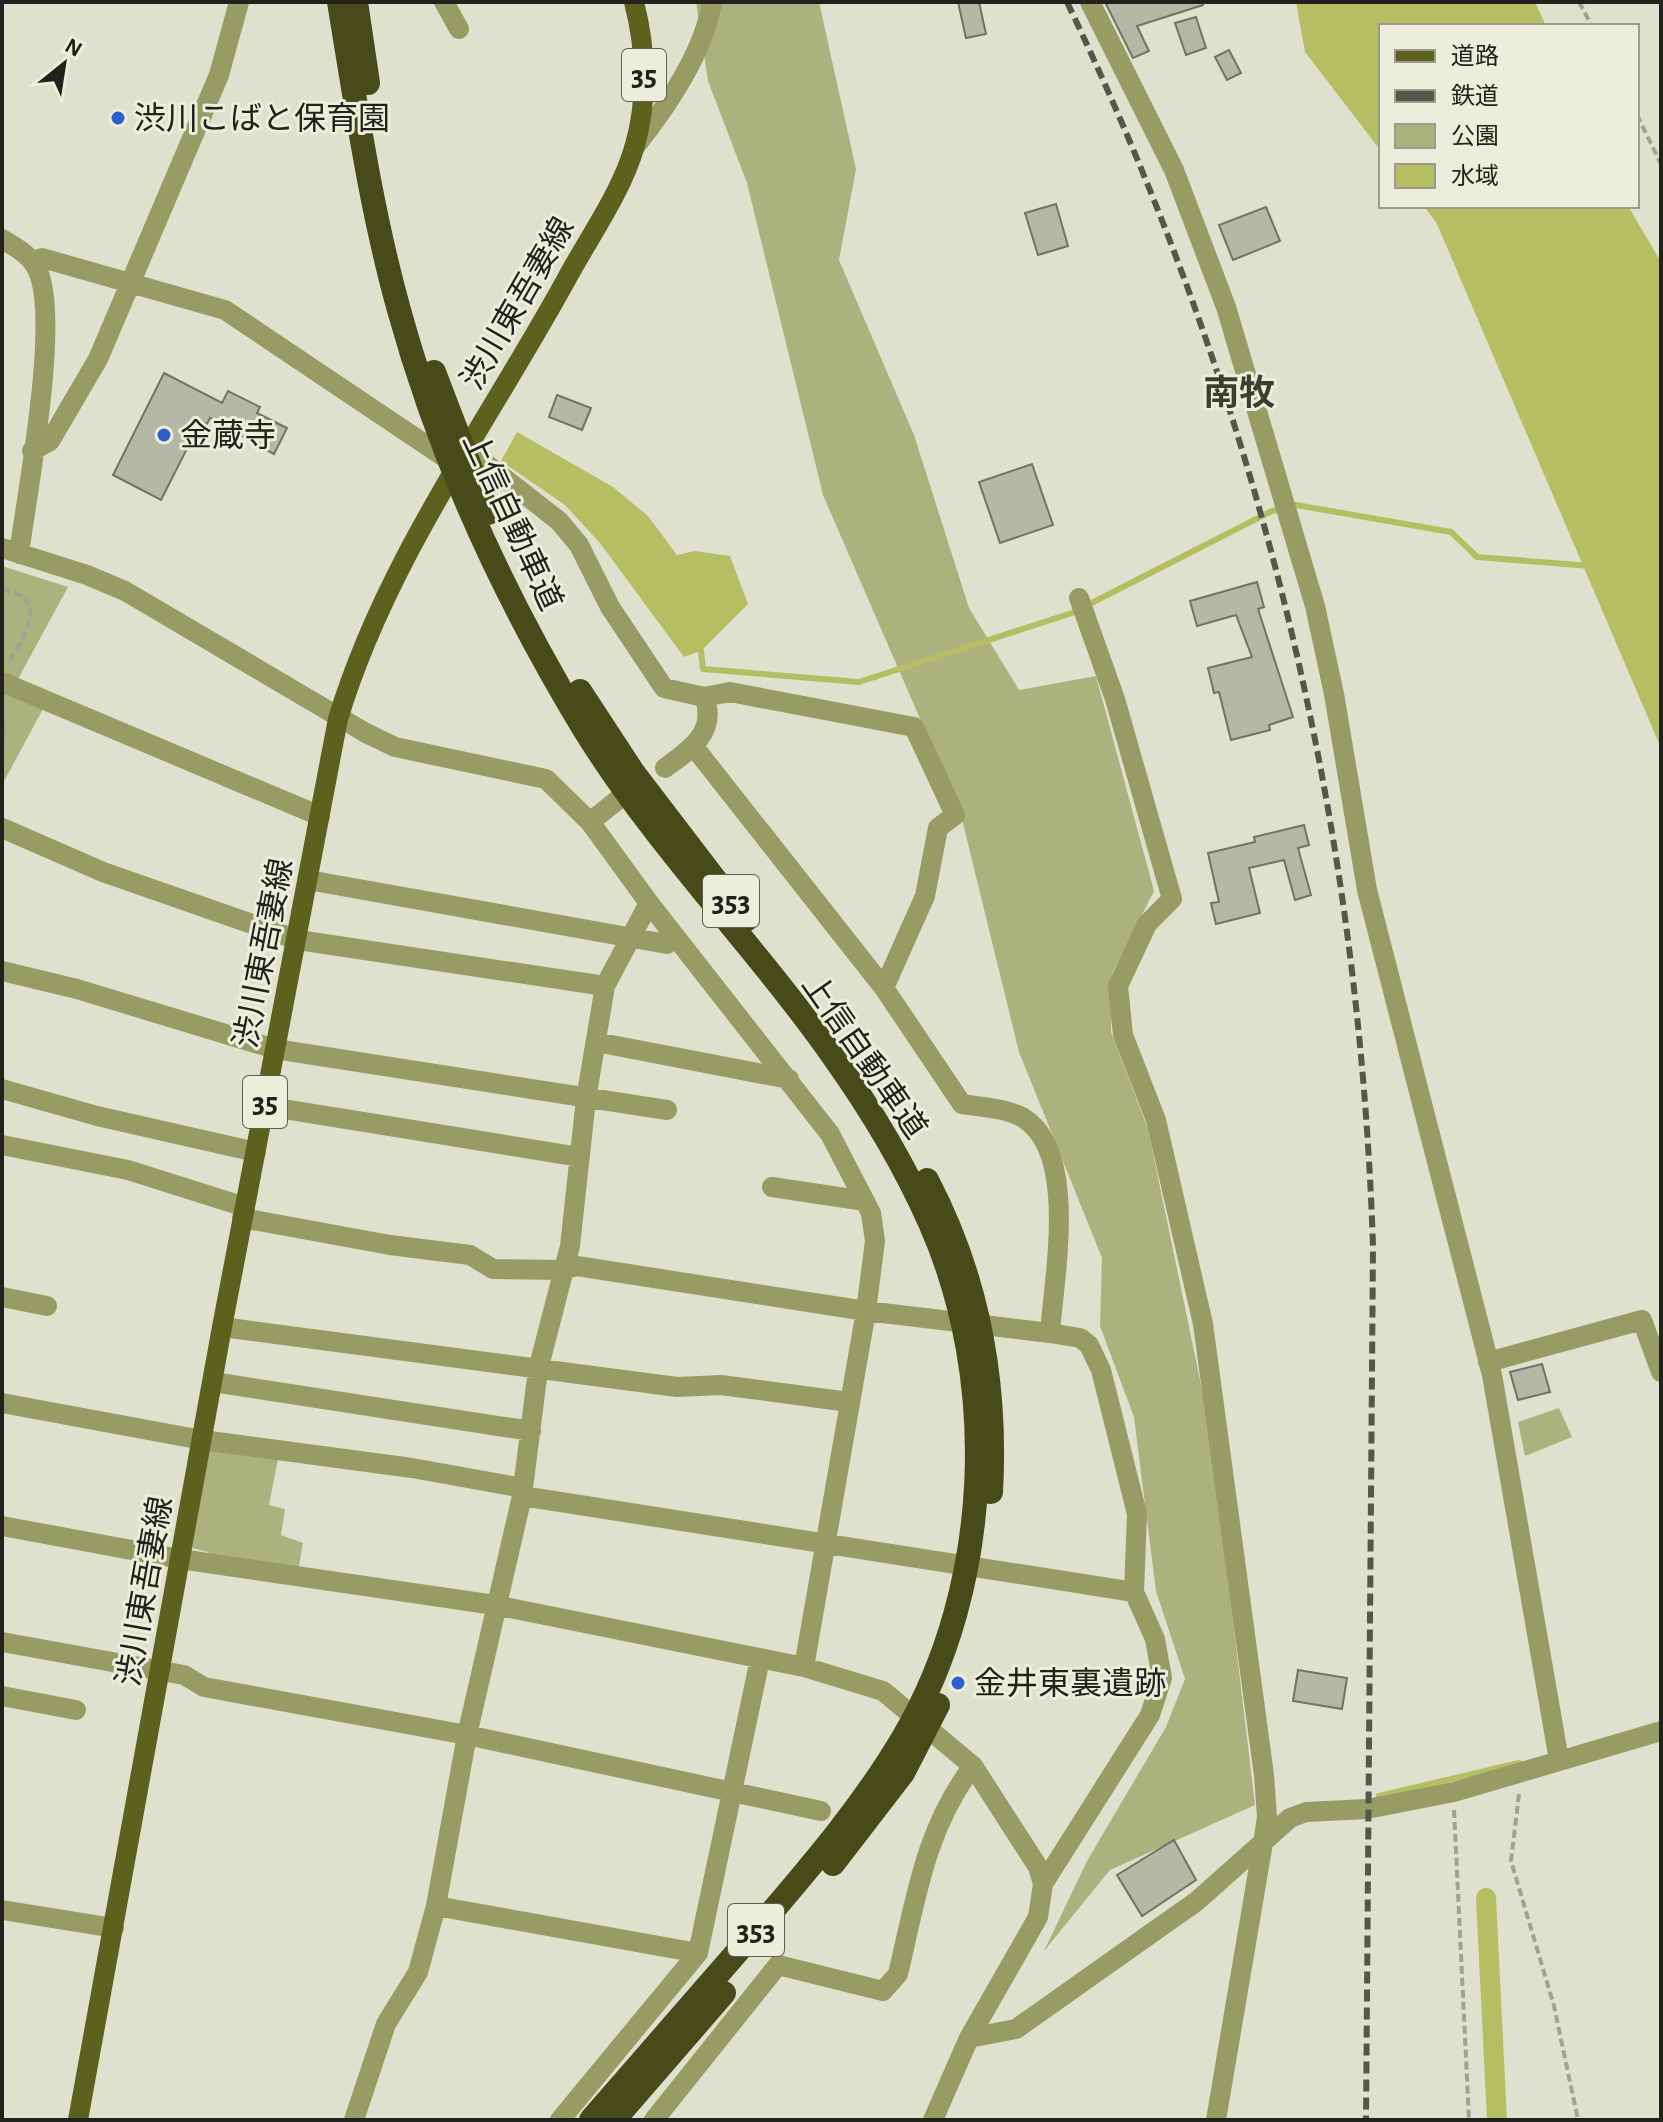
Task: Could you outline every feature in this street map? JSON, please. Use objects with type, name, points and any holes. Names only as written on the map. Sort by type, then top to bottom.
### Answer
[{"type":"highway","name":"上信自動車道","points":[[339,2],[365,157],[440,439],[476,506],[535,644],[618,783],[832,1055],[889,1143],[932,1226],[966,1305],[976,1467],[971,1539],[948,1634],[915,1735],[877,1810],[614,2120]]},
{"type":"highway","name":"上信自動車道","points":[[356,2],[404,301]]},
{"type":"highway","name":"上信自動車道","points":[[591,2120],[818,1858],[915,1735]]},
{"type":"main road","name":"渋川東吾妻線","points":[[78,2120],[243,1213],[298,940],[338,719],[355,665],[382,601],[547,314],[634,148],[644,74],[634,2]]},
{"type":"street","points":[[32,451],[50,441],[98,359],[219,75],[239,2]]},
{"type":"street","points":[[444,2],[459,29]]},
{"type":"street","points":[[634,148],[657,120],[696,48],[712,2]]},
{"type":"street","points":[[1090,2],[1174,170],[1226,307],[1279,495],[1315,606],[1334,694],[1367,890],[1488,1362],[1559,1760]]},
{"type":"street","points":[[2,222],[27,256],[45,297],[45,345],[32,451],[10,551],[87,575],[125,591],[338,719],[395,747],[546,779],[590,822],[649,903],[830,1134],[865,1201],[875,1241],[866,1311],[804,1667]]},
{"type":"street","points":[[2,239],[27,256],[225,310],[559,521],[579,545],[610,607],[664,688],[704,697],[730,692],[914,727],[955,815],[938,828],[925,896],[884,988]]},
{"type":"street","points":[[1079,598],[1119,713],[1172,899],[1147,924],[1118,986],[1119,998],[1123,1035],[1156,1120],[1203,1324],[1264,1775],[1267,1817],[1216,2120]]},
{"type":"street","points":[[10,686],[320,816]]},
{"type":"street","points":[[665,768],[694,747],[706,725],[704,697]]},
{"type":"street","points":[[694,747],[884,988],[962,1104],[1020,1116],[1047,1144],[1059,1184],[1050,1333]]},
{"type":"street","points":[[590,822],[620,798]]},
{"type":"street","points":[[2,828],[103,872],[298,940],[605,986]]},
{"type":"street","points":[[308,880],[667,944]]},
{"type":"street","points":[[354,2120],[386,2024],[418,1972],[436,1906],[467,1735],[523,1492],[538,1370],[561,1270],[570,1246],[586,1099],[605,986],[649,903]]},
{"type":"street","points":[[2,971],[77,989],[275,1049],[667,1110]]},
{"type":"street","points":[[596,1042],[789,1079]]},
{"type":"street","points":[[2,1089],[97,1116],[256,1152]]},
{"type":"street","points":[[265,1106],[580,1157]]},
{"type":"street","points":[[2,1145],[128,1170],[243,1213],[390,1245],[470,1255],[493,1269],[561,1270],[577,1266],[866,1311],[1050,1333],[1080,1338],[1089,1345],[1101,1370],[1137,1514],[1134,1592],[1155,1639],[1162,1678],[1158,1697],[1043,1884],[1038,1917],[969,2038],[933,2120]]},
{"type":"street","points":[[772,1187],[865,1201]]},
{"type":"street","points":[[2,1297],[47,1306]]},
{"type":"street","points":[[1488,1362],[1642,1320],[1661,1372]]},
{"type":"street","points":[[222,1327],[677,1387],[721,1385],[849,1402]]},
{"type":"street","points":[[213,1382],[531,1431]]},
{"type":"street","points":[[2,1403],[202,1440],[412,1468],[523,1492],[1134,1592]]},
{"type":"street","points":[[2,1526],[180,1559],[495,1605],[804,1667],[883,1691],[973,1766],[1038,1867],[1043,1884]]},
{"type":"street","points":[[2,1642],[184,1675],[204,1687],[467,1735],[729,1794],[821,1811]]},
{"type":"street","points":[[560,2120],[698,1953],[729,1794],[760,1659]]},
{"type":"street","points":[[2,1696],[76,1710]]},
{"type":"street","points":[[969,2038],[1016,2029],[1197,1901],[1264,1837],[1290,1818],[1306,1812],[1367,1809],[1454,1792],[1661,1731]]},
{"type":"street","points":[[654,2120],[778,1965],[883,1991],[898,1974],[930,1839],[951,1794],[973,1766]]},
{"type":"street","points":[[436,1906],[698,1953]]},
{"type":"street","points":[[2,1910],[114,1928]]},
{"type":"path","points":[[1579,2],[1591,24]]},
{"type":"path","points":[[1639,119],[1661,164]]},
{"type":"path","points":[[2,590],[23,597],[29,604],[32,619],[2,675]]},
{"type":"path","points":[[2,717],[5,730],[2,747]]},
{"type":"path","points":[[1521,1771],[1511,1861],[1554,2006],[1578,2120]]},
{"type":"path","points":[[1454,1792],[1469,2120]]},
{"type":"green space","points":[[696,2],[819,2],[856,169],[839,260],[914,435],[969,608],[1019,690],[1096,676],[1154,891],[1112,974],[1111,1032],[1148,1129],[1210,1428],[1255,1805],[1110,1870],[1044,1951],[1087,1861],[1166,1727],[1185,1679],[1156,1591],[1134,1417],[1100,1326],[1102,1258],[1019,1052],[960,811],[823,495],[747,183],[708,81]]},
{"type":"green space","points":[[2,566],[68,587],[11,692],[44,707],[2,785]]},
{"type":"green space","points":[[1559,1408],[1572,1437],[1525,1456],[1518,1422]]},
{"type":"green space","points":[[210,1446],[278,1459],[269,1505],[285,1509],[281,1535],[303,1543],[298,1571],[213,1557],[208,1552],[192,1548]]},
{"type":"water","points":[[1296,2],[1535,2],[1545,24],[1379,24],[1379,148],[1305,52]]},
{"type":"water","points":[[1425,208],[1629,208],[1661,262],[1661,748],[1437,224]]},
{"type":"water","points":[[517,432],[613,487],[648,516],[677,555],[695,551],[730,556],[748,604],[701,651],[684,657],[600,543],[565,505],[501,461]]},
{"type":"building","points":[[958,2],[979,2],[986,34],[966,38]]},
{"type":"building","points":[[1105,2],[1202,2],[1203,5],[1137,26],[1149,51],[1133,58]]},
{"type":"building","points":[[1196,17],[1206,48],[1186,55],[1175,23]]},
{"type":"building","points":[[1229,50],[1241,73],[1227,80],[1215,57]]},
{"type":"building","points":[[1056,204],[1068,246],[1038,255],[1025,213]]},
{"type":"building","points":[[1266,207],[1280,241],[1233,260],[1219,225]]},
{"type":"building","name":"金蔵寺","points":[[164,373],[222,403],[228,391],[260,407],[257,413],[287,428],[274,454],[210,418],[207,424],[201,421],[161,500],[113,475]]},
{"type":"building","points":[[557,395],[591,408],[582,430],[549,417]]},
{"type":"building","points":[[1032,464],[1053,525],[1000,543],[979,482]]},
{"type":"building","points":[[1257,582],[1264,607],[1258,609],[1293,717],[1269,725],[1270,730],[1231,740],[1219,692],[1214,693],[1208,668],[1252,657],[1236,615],[1197,626],[1190,601]]},
{"type":"building","points":[[1304,825],[1309,845],[1298,848],[1311,895],[1295,900],[1284,860],[1249,868],[1260,913],[1216,924],[1211,903],[1219,902],[1208,853],[1255,842],[1254,837]]},
{"type":"building","points":[[1542,1364],[1550,1392],[1518,1400],[1510,1372]]},
{"type":"building","points":[[1298,1670],[1347,1678],[1342,1709],[1293,1701]]},
{"type":"building","points":[[1174,1840],[1196,1880],[1142,1916],[1117,1875]]},
{"type":"waterway","points":[[701,651],[703,669],[859,682],[1072,613],[1272,511],[1296,505],[1451,532],[1477,557],[1591,566]]},
{"type":"waterway","points":[[1379,1796],[1519,1763]]},
{"type":"waterway","points":[[1486,1898],[1497,2120]]},
{"type":"railway","points":[[1067,2],[1134,152],[1193,302],[1243,454],[1286,608],[1320,764],[1346,922],[1363,1082],[1373,1246],[1366,2120]]},
{"type":"place","name":"渋川こばと保育園","points":[[118,118]]},
{"type":"place","name":"金蔵寺","points":[[164,435]]},
{"type":"place","name":"金井東裏遺跡","points":[[958,1683]]},
{"type":"district","name":"南牧","points":[[1239,392]]}]
